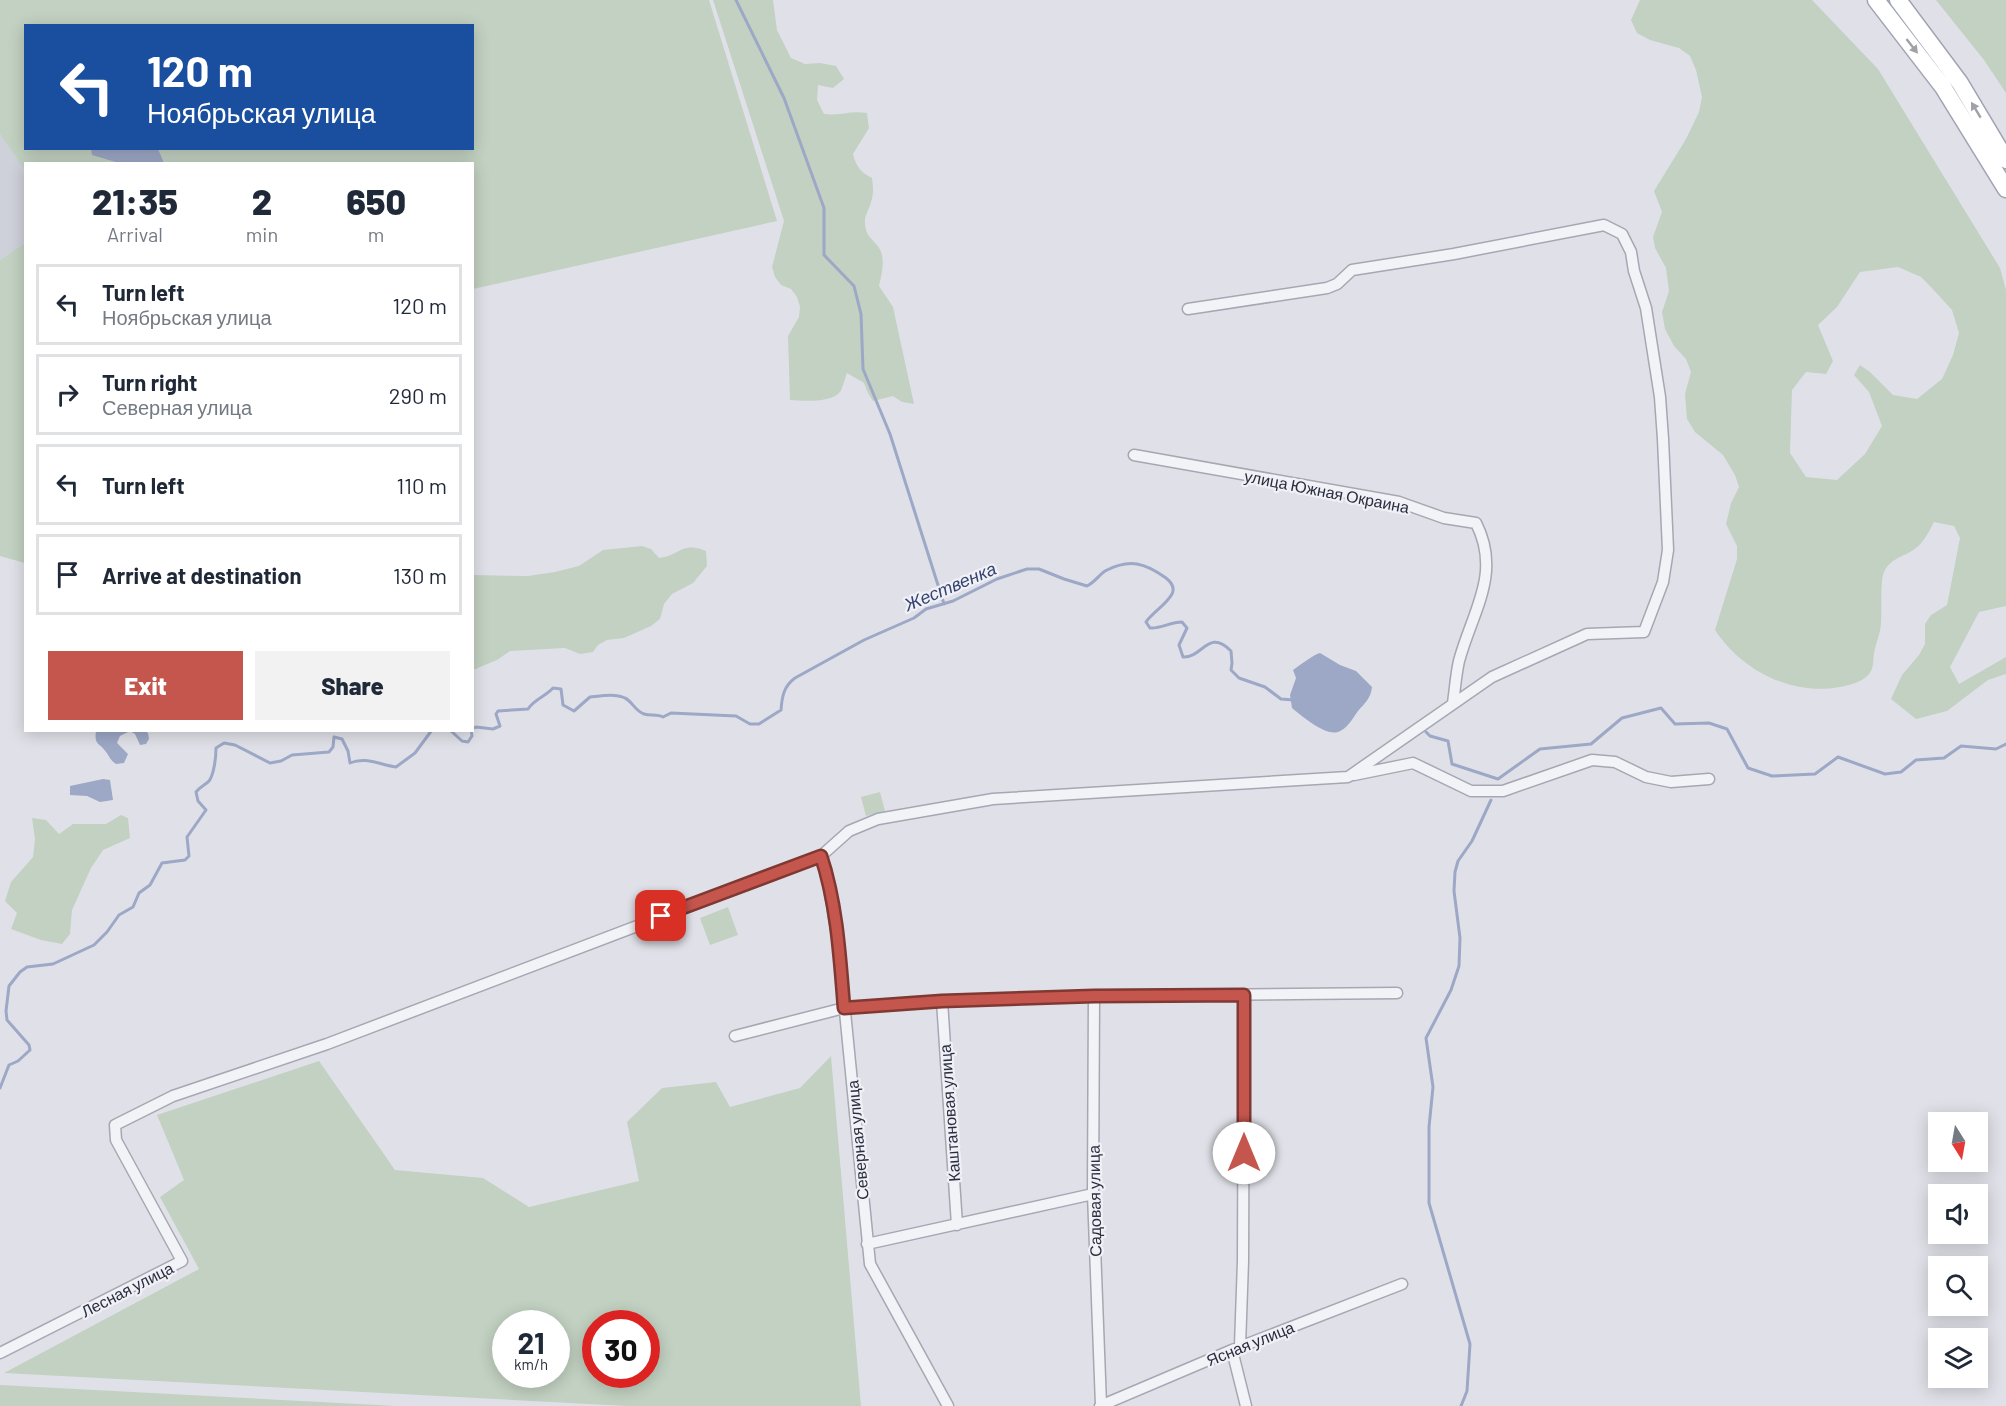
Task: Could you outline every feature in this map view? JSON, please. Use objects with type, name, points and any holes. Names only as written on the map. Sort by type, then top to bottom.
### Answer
[{"type":"main road","points":[[1876,0],[1943,87],[2006,189]]},
{"type":"main road","points":[[1898,0],[1960,83],[2006,160]]},
{"type":"street","points":[[1188,309],[1327,288],[1337,284],[1352,270],[1509,244],[1604,225],[1622,234],[1632,252],[1634,271],[1646,308],[1660,397],[1668,550],[1663,582],[1644,632],[1587,634],[1492,677],[1348,777]]},
{"type":"street","name":"улица Южная Окраина","points":[[1134,455],[1399,502],[1444,518],[1476,523],[1484,537],[1488,557],[1481,600],[1459,663],[1454,703]]},
{"type":"street","points":[[821,856],[849,831],[878,819],[993,799],[1348,777],[1413,763],[1471,791],[1503,791],[1592,760],[1615,762],[1646,777],[1671,782],[1709,779]]},
{"type":"street","name":"Северная улица","points":[[821,856],[826,869],[838,941],[870,1264],[948,1406]]},
{"type":"street","name":"Лесная улица","points":[[0,1353],[183,1261],[116,1140],[114,1125],[173,1096],[327,1044],[821,856]]},
{"type":"street","points":[[735,1036],[844,1008],[942,1001],[1094,996],[1397,993]]},
{"type":"street","points":[[1244,995],[1243,1249],[1236,1348],[1246,1406]]},
{"type":"street","name":"Садовая улица","points":[[1094,996],[1093,1194],[1101,1406]]},
{"type":"street","name":"Каштановая улица","points":[[942,1001],[957,1225]]},
{"type":"street","points":[[867,1245],[1093,1194]]},
{"type":"street","name":"Ясная улица","points":[[1101,1406],[1236,1348],[1402,1284]]},
{"type":"shaded area","points":[[0,134],[24,167],[24,244],[0,260]]},
{"type":"green space","points":[[0,0],[709,0],[777,221],[474,289],[474,162],[24,162],[24,169],[0,134]]},
{"type":"green space","points":[[713,0],[773,0],[777,30],[791,58],[805,64],[820,63],[836,66],[844,79],[833,88],[818,85],[817,100],[824,114],[867,113],[869,128],[853,154],[859,168],[872,178],[873,196],[865,218],[866,228],[882,253],[883,264],[879,286],[893,307],[914,404],[902,402],[893,396],[873,401],[864,383],[847,373],[841,390],[836,396],[816,400],[790,400],[788,336],[799,317],[800,307],[791,289],[781,285],[775,277],[772,267],[784,221]]},
{"type":"green space","points":[[1640,0],[1812,0],[1878,69],[2000,268],[2006,290],[2006,606],[1979,612],[1950,667],[1959,684],[2006,657],[2006,674],[1988,680],[1947,711],[1916,719],[1891,699],[1902,675],[1925,644],[1925,624],[1931,615],[1947,605],[1960,538],[1954,526],[1934,522],[1919,545],[1894,560],[1887,567],[1883,576],[1881,626],[1873,666],[1869,674],[1858,682],[1822,689],[1786,684],[1754,668],[1739,657],[1715,630],[1737,559],[1737,546],[1726,524],[1731,503],[1739,487],[1723,455],[1695,432],[1687,419],[1685,394],[1691,372],[1686,359],[1674,346],[1665,329],[1662,312],[1669,291],[1666,268],[1655,248],[1653,237],[1662,212],[1654,191],[1686,139],[1699,112],[1702,97],[1696,70],[1690,56],[1679,48],[1650,40],[1637,33],[1631,20]],"holes":[[[1898,267],[1921,277],[1952,310],[1959,333],[1953,355],[1942,379],[1917,399],[1893,395],[1860,365],[1854,375],[1869,392],[1882,426],[1865,454],[1837,480],[1806,477],[1790,453],[1792,390],[1806,372],[1826,374],[1833,361],[1818,325],[1837,307],[1860,272]]]},
{"type":"green space","points":[[1936,0],[2006,0],[2006,93],[1984,60]]},
{"type":"green space","points":[[24,244],[24,563],[0,556],[0,260]]},
{"type":"green space","points":[[642,546],[651,549],[659,558],[686,548],[698,548],[706,551],[707,566],[693,583],[672,594],[664,604],[660,619],[651,626],[624,638],[607,640],[598,645],[593,652],[580,654],[565,648],[510,651],[497,660],[474,670],[474,575],[528,576],[555,572],[579,566],[603,550]]},
{"type":"green space","points":[[880,792],[885,811],[866,816],[861,797]]},
{"type":"green space","points":[[121,815],[128,818],[130,838],[103,850],[91,868],[72,910],[70,934],[62,944],[41,940],[11,929],[17,913],[5,901],[11,882],[33,857],[35,839],[32,818],[46,820],[59,834],[73,824],[106,824]]},
{"type":"green space","points":[[728,907],[738,935],[710,945],[700,918]]},
{"type":"green space","points":[[831,1056],[861,1406],[626,1406],[4,1373],[199,1269],[160,1197],[184,1180],[157,1115],[319,1061],[395,1170],[483,1178],[529,1207],[639,1181],[627,1122],[662,1088],[716,1082],[730,1107],[800,1088]]},
{"type":"green space","points":[[0,1385],[396,1406],[0,1406]]},
{"type":"water","points":[[91,150],[158,150],[164,162],[116,162],[92,155]]},
{"type":"water","points":[[1320,653],[1356,671],[1372,687],[1365,703],[1347,726],[1338,732],[1320,728],[1292,708],[1290,695],[1296,678],[1293,670]]},
{"type":"water","points":[[96,732],[128,732],[120,736],[117,743],[128,754],[124,763],[116,764],[111,760],[96,742]]},
{"type":"water","points":[[132,732],[148,733],[149,739],[146,744],[140,745]]},
{"type":"water","points":[[103,779],[110,780],[113,800],[100,802],[87,796],[70,795],[70,786]]},
{"type":"waterway","points":[[736,0],[784,98],[824,208],[824,255],[854,286],[861,314],[863,369],[890,434],[944,604]]},
{"type":"waterway","name":"Жественка","points":[[474,728],[493,729],[500,726],[496,714],[498,711],[528,709],[553,688],[561,689],[563,705],[574,711],[590,697],[612,695],[625,698],[638,711],[646,715],[663,717],[671,713],[736,716],[750,724],[759,724],[781,710],[784,692],[795,678],[864,640],[914,618],[926,609],[953,601],[997,579],[1027,569],[1039,569],[1087,586],[1105,571],[1122,564],[1144,566],[1171,583],[1172,594],[1146,622],[1150,628],[1182,622],[1187,628],[1179,645],[1183,657],[1190,656],[1211,643],[1217,642],[1231,651],[1231,670],[1239,678],[1265,687],[1281,699],[1294,700]]},
{"type":"waterway","name":"Жественка","points":[[1426,732],[1430,736],[1448,741],[1452,764],[1498,779],[1540,749],[1591,744],[1622,718],[1661,708],[1675,724],[1709,723],[1727,729],[1748,768],[1772,776],[1815,774],[1838,757],[1885,774],[1901,772],[1916,760],[1944,758],[1961,746],[1996,749],[2006,744]]},
{"type":"waterway","name":"Жественка","points":[[0,1088],[9,1065],[18,1061],[30,1050],[29,1045],[7,1020],[9,986],[27,967],[53,964],[94,945],[119,915],[133,907],[139,893],[150,885],[162,863],[185,860],[189,856],[187,837],[206,810],[198,801],[196,792],[212,776],[216,748],[224,743],[235,745],[270,763],[281,761],[292,755],[329,752],[333,747],[334,737],[342,739],[348,751],[350,763],[362,760],[396,767],[415,753],[431,732]]},
{"type":"waterway","name":"Жественка","points":[[452,732],[462,741],[468,742],[472,736],[471,732]]},
{"type":"waterway","points":[[1461,1406],[1467,1391],[1470,1344],[1429,1203],[1429,1127],[1433,1087],[1426,1038],[1451,990],[1459,966],[1460,938],[1454,891],[1458,861],[1472,841],[1491,800]]},
{"type":"route","points":[[661,916],[821,856],[826,869],[838,941],[844,1008],[884,1007],[942,1001],[1094,996],[1244,995],[1244,1153]]}]
